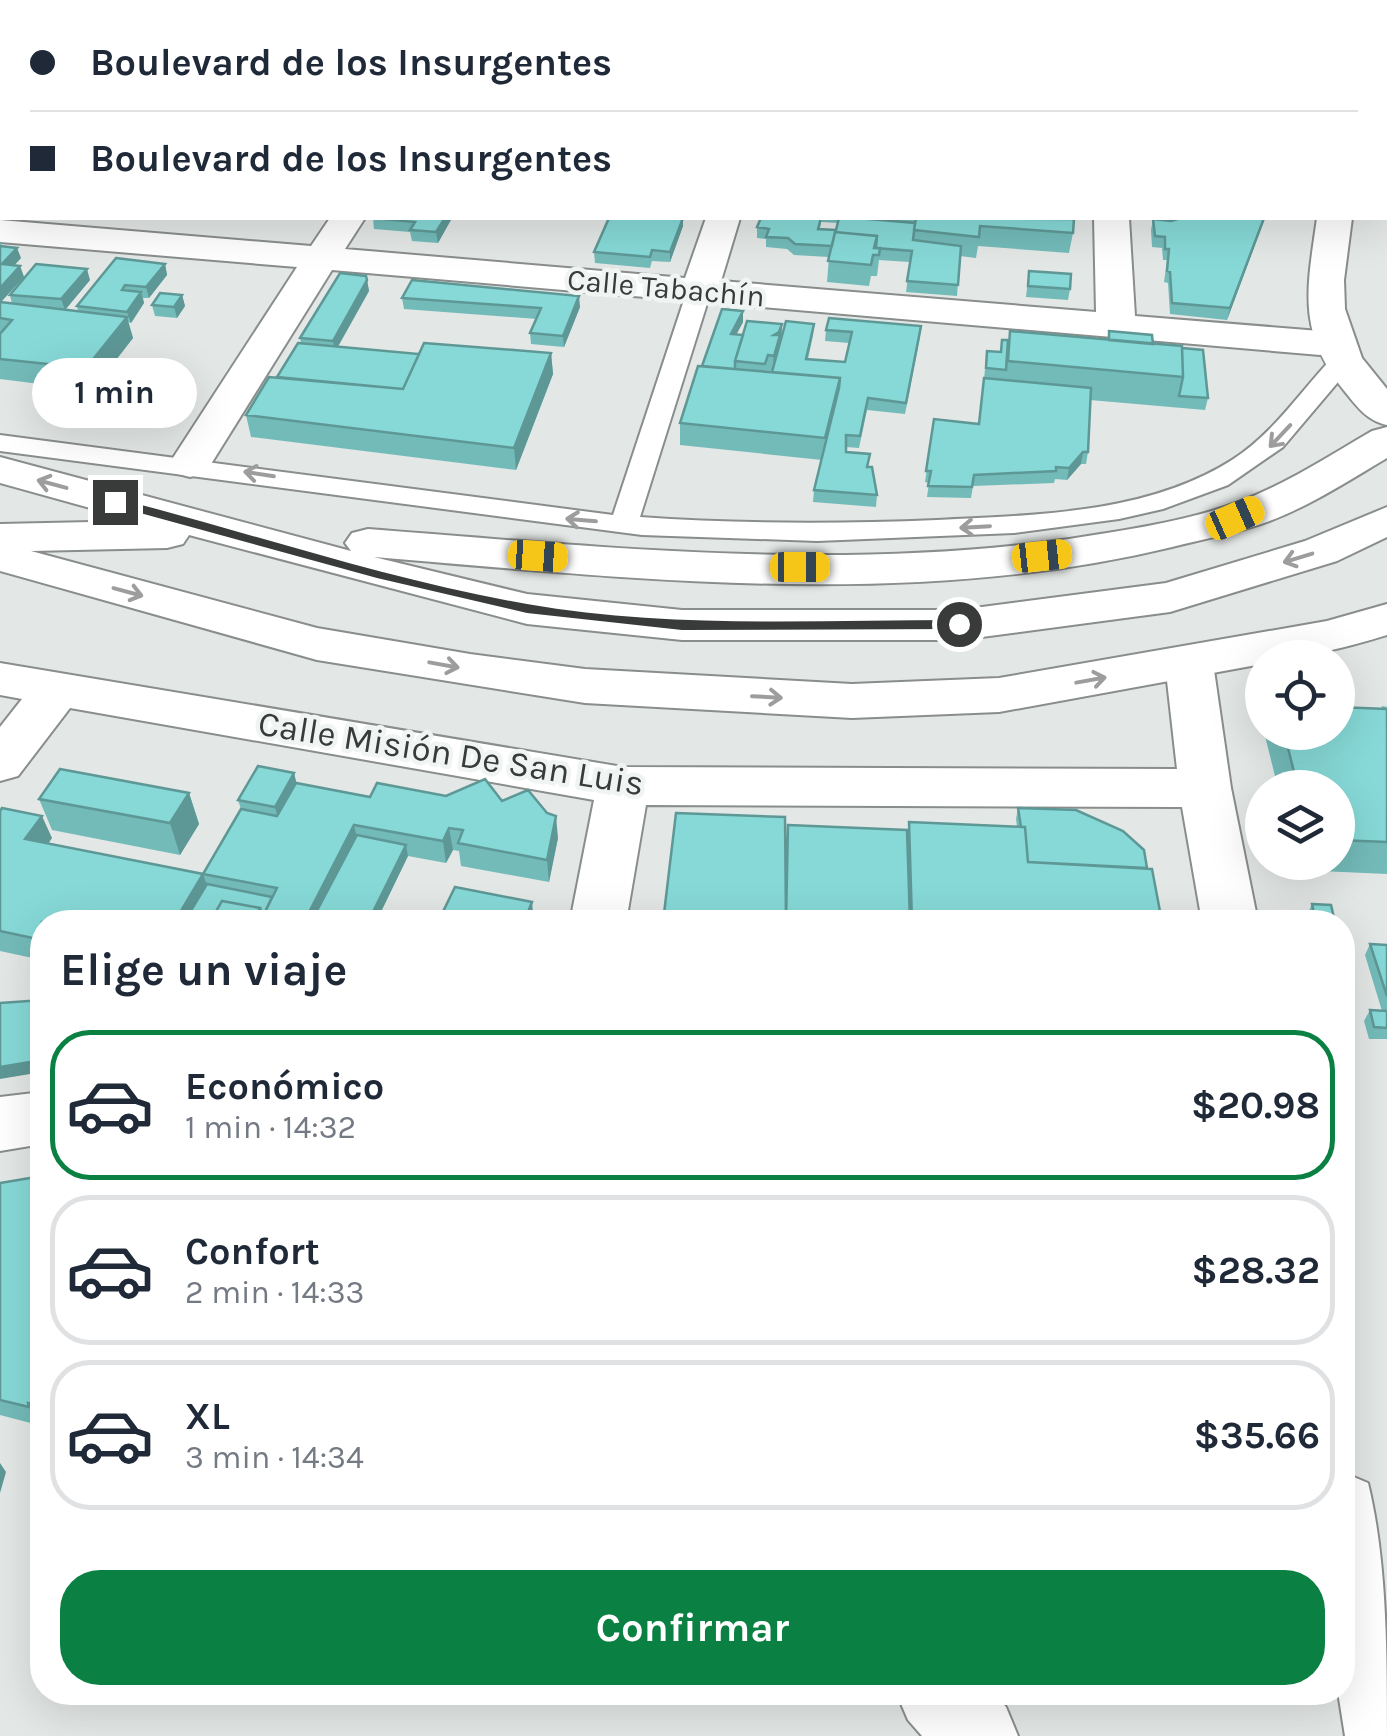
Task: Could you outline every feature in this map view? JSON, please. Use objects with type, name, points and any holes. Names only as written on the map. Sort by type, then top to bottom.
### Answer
[{"type":"main road","points":[[190,464],[346,220]]},
{"type":"main road","points":[[699,291],[723,220]]},
{"type":"main road","points":[[1112,220],[1116,328]]},
{"type":"main road","points":[[1334,220],[1324,287],[1337,353],[1387,413]]},
{"type":"main road","name":"Calle Tabachín","points":[[0,231],[89,228],[322,259],[1116,328],[1337,353]]},
{"type":"main road","points":[[0,538],[231,533],[692,568],[943,566],[1074,553],[1235,518],[1309,486],[1387,440]]},
{"type":"main road","points":[[0,470],[527,609],[682,625],[959,624],[1170,597],[1322,551],[1387,520]]},
{"type":"main road","points":[[0,557],[316,644],[585,686],[852,702],[1000,695],[1330,636],[1387,618]]},
{"type":"main road","points":[[1188,663],[1205,788],[1228,910]]},
{"type":"main road","name":"Calle Misión De San Luis","points":[[0,679],[623,786],[1205,788]]},
{"type":"main road","points":[[0,763],[57,690]]},
{"type":"main road","points":[[600,910],[623,786]]},
{"type":"main road","points":[[0,1124],[30,1120]]},
{"type":"main road","points":[[1355,1576],[1386,1736]]},
{"type":"main road","points":[[948,1705],[977,1736]]},
{"type":"lane","points":[[624,524],[699,291]]},
{"type":"lane","points":[[0,443],[190,464],[624,524],[792,532],[1027,524],[1153,502],[1220,479],[1273,446],[1318,386],[1337,353]]},
{"type":"building","points":[[394,220],[444,220],[436,232],[410,230],[415,222]]},
{"type":"building","points":[[608,220],[682,220],[670,252],[652,250],[650,257],[594,252]]},
{"type":"building","points":[[760,220],[820,220],[818,229],[836,230],[838,220],[915,223],[913,240],[961,246],[958,285],[907,281],[912,251],[876,248],[877,236],[835,232],[832,246],[795,244],[788,238],[766,237],[769,229],[757,227]]},
{"type":"building","points":[[916,220],[1074,220],[1073,233],[980,226],[979,237],[914,230]]},
{"type":"building","points":[[1153,220],[1263,220],[1230,308],[1172,303],[1167,271],[1169,249],[1165,249],[1165,237],[1155,236]]},
{"type":"building","points":[[835,232],[877,236],[874,248],[880,248],[879,255],[873,255],[871,265],[828,261]]},
{"type":"building","points":[[0,246],[17,248],[2,264],[20,266],[0,288]]},
{"type":"building","points":[[116,258],[165,264],[146,287],[125,285],[122,290],[141,292],[127,312],[77,306]]},
{"type":"building","points":[[36,264],[87,269],[61,299],[10,295]]},
{"type":"building","points":[[1029,271],[1071,274],[1070,289],[1028,286]]},
{"type":"building","points":[[340,273],[366,276],[367,280],[333,341],[300,338]]},
{"type":"building","points":[[412,280],[579,296],[563,336],[530,333],[541,308],[402,298]]},
{"type":"building","points":[[160,293],[182,295],[174,307],[152,305]]},
{"type":"building","points":[[0,302],[127,317],[86,368],[0,359],[0,334],[12,320],[0,318]]},
{"type":"building","points":[[722,309],[743,311],[731,334],[743,335],[735,369],[702,366]]},
{"type":"building","points":[[829,318],[921,326],[906,403],[868,398],[860,436],[846,435],[846,452],[870,454],[867,467],[872,467],[877,495],[814,490],[840,378],[772,372],[786,321],[814,324],[806,359],[845,362],[852,332],[826,330]]},
{"type":"building","points":[[747,321],[782,324],[774,335],[780,335],[774,356],[768,355],[765,364],[735,361]]},
{"type":"building","points":[[1010,331],[1182,346],[1183,377],[1008,361]]},
{"type":"building","points":[[1109,331],[1152,335],[1153,344],[1109,340]]},
{"type":"building","points":[[1002,340],[1008,340],[1006,370],[986,368],[987,351],[1001,352]]},
{"type":"building","points":[[298,343],[419,354],[403,389],[277,377]]},
{"type":"building","points":[[424,343],[551,353],[514,448],[246,415],[269,377],[403,389]]},
{"type":"building","points":[[1182,348],[1203,350],[1208,398],[1179,396]]},
{"type":"building","points":[[100,362],[134,362],[110,394],[80,389]]},
{"type":"building","points":[[698,366],[840,378],[825,438],[680,423]]},
{"type":"building","points":[[984,378],[1091,388],[1088,452],[1083,452],[1069,468],[1056,467],[1056,471],[974,475],[972,487],[928,486],[931,471],[926,471],[934,419],[979,424]]},
{"type":"building","points":[[1355,708],[1387,709],[1387,842],[1355,841],[1355,770],[1294,770],[1288,750],[1355,750]]},
{"type":"building","points":[[258,766],[294,773],[275,807],[238,800]]},
{"type":"building","points":[[60,769],[189,793],[170,823],[39,799]]},
{"type":"building","points":[[485,779],[502,801],[528,790],[547,813],[556,816],[547,860],[458,843],[463,830],[449,828],[443,841],[354,825],[310,910],[266,910],[277,888],[203,874],[241,809],[277,816],[296,783],[370,797],[377,783],[446,796]]},
{"type":"building","points":[[2,808],[42,816],[25,839],[203,874],[182,910],[30,910],[30,937],[0,931]]},
{"type":"building","points":[[1018,808],[1076,810],[1123,831],[1144,850],[1147,868],[1028,862],[1025,827],[1021,827]]},
{"type":"building","points":[[676,813],[785,817],[786,910],[664,910]]},
{"type":"building","points":[[909,822],[1025,827],[1028,862],[1152,869],[1160,910],[912,910]]},
{"type":"building","points":[[788,825],[907,830],[910,910],[786,910]]},
{"type":"building","points":[[357,835],[406,845],[374,910],[317,910]]},
{"type":"building","points":[[207,884],[272,897],[266,910],[222,901],[217,910],[191,910]]},
{"type":"building","points":[[455,887],[532,902],[529,910],[444,910]]},
{"type":"building","points":[[222,901],[260,908],[259,910],[217,910]]},
{"type":"building","points":[[1312,904],[1331,905],[1332,910],[1313,910]]},
{"type":"building","points":[[1370,944],[1387,945],[1387,996]]},
{"type":"building","points":[[30,1001],[30,1062],[0,1067],[0,1003]]},
{"type":"building","points":[[1370,1010],[1387,1011],[1387,1028],[1374,1027]]},
{"type":"building","points":[[30,1178],[29,1407],[0,1400],[0,1183]]},
{"type":"route","points":[[115,502],[527,609],[682,625],[959,624]]}]
